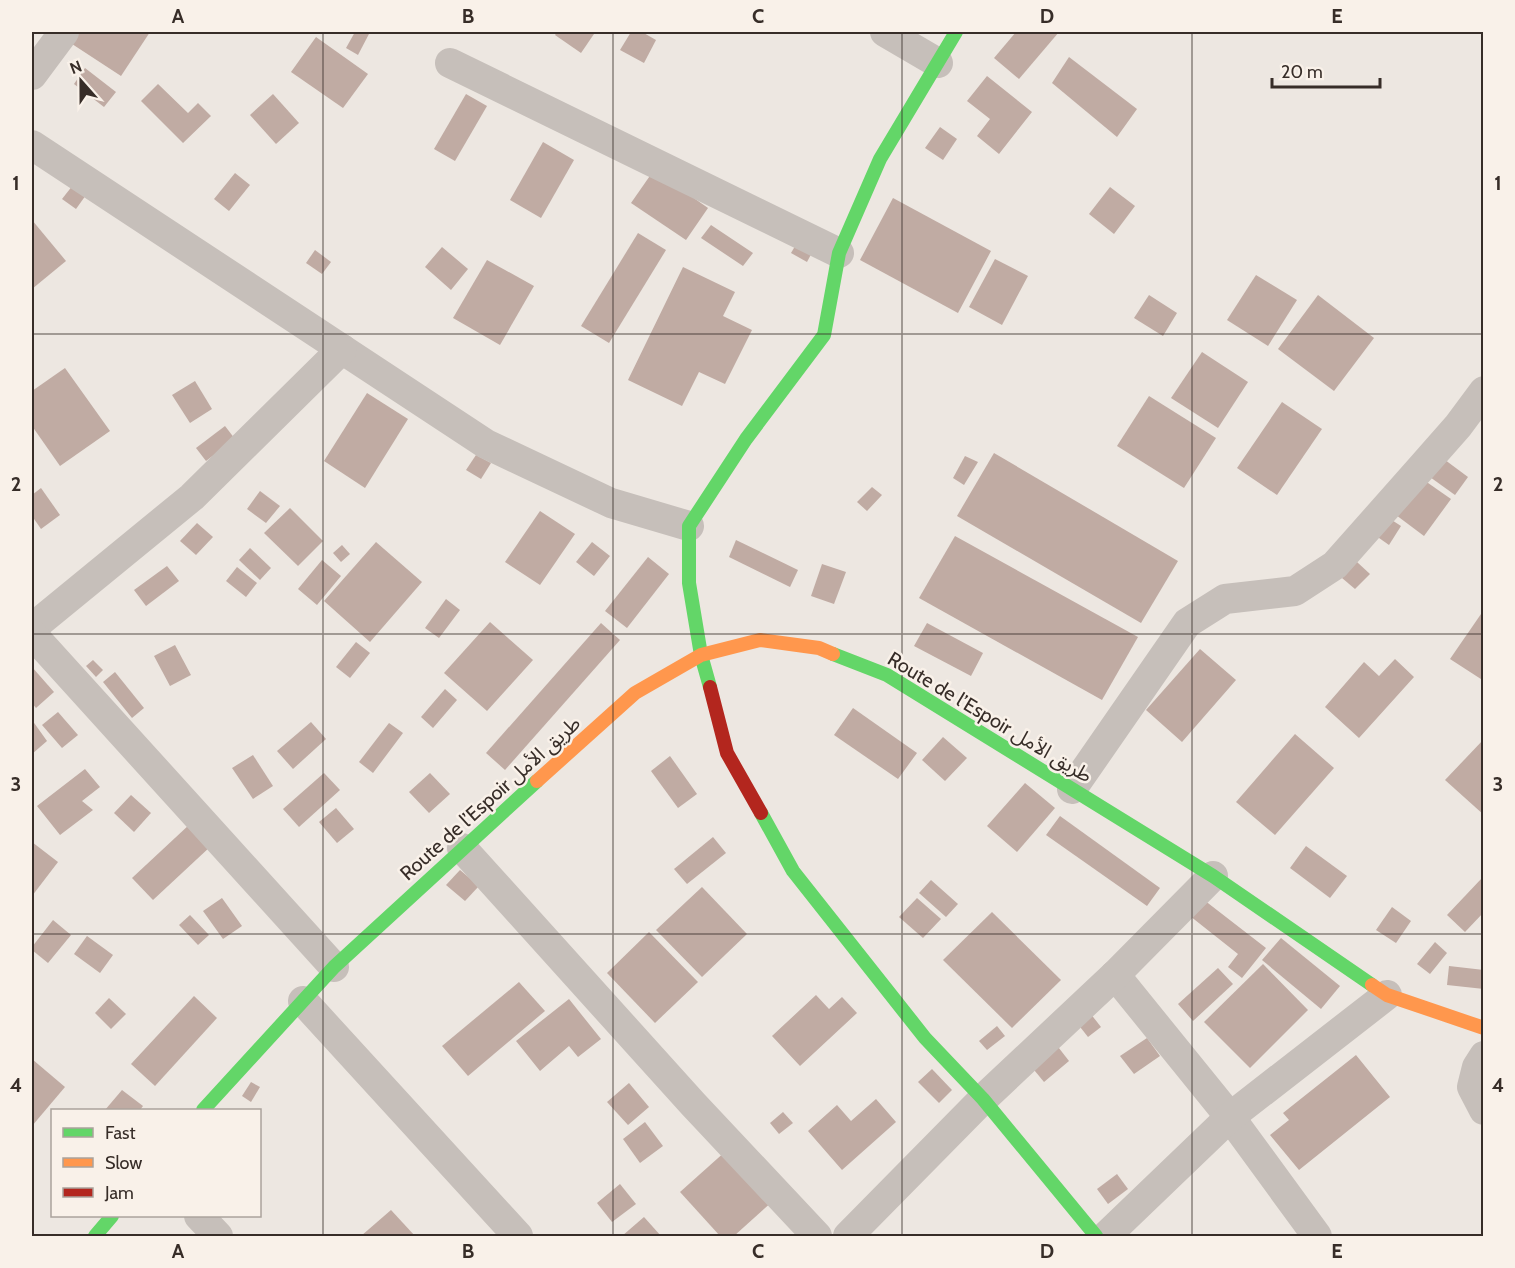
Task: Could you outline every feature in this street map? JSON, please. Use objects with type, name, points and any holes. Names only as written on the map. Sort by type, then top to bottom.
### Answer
[{"type":"main road","points":[[956,32],[880,159],[839,253],[824,335],[746,439],[689,526],[689,583],[701,655],[727,753],[793,871],[925,1038],[983,1099],[1096,1236]]},
{"type":"main road","name":"Route de l’Espoir طريق الأمل","points":[[203,1109],[334,968],[462,848],[635,693],[701,655],[760,640],[819,648],[887,675],[1213,876],[1387,995],[1484,1028]]},
{"type":"main road","points":[[95,1236],[110,1217]]},
{"type":"street","points":[[32,75],[64,32]]},
{"type":"street","points":[[885,32],[938,63]]},
{"type":"street","points":[[450,63],[839,253]]},
{"type":"street","points":[[32,145],[486,444],[611,503],[689,526]]},
{"type":"street","points":[[32,628],[192,497],[342,349]]},
{"type":"street","points":[[1072,789],[1187,623],[1225,599],[1295,591],[1335,565],[1458,426],[1484,391]]},
{"type":"street","points":[[32,634],[334,968]]},
{"type":"street","points":[[462,848],[693,1104],[817,1236]]},
{"type":"street","points":[[848,1236],[983,1099],[1115,975],[1213,876]]},
{"type":"street","points":[[1115,975],[1230,1117],[1317,1236]]},
{"type":"street","points":[[1106,1236],[1230,1117],[1387,995]]},
{"type":"street","points":[[303,1001],[518,1236]]},
{"type":"street","points":[[1484,1056],[1477,1067],[1472,1087],[1484,1110]]},
{"type":"street","points":[[201,1217],[218,1236]]},
{"type":"building","points":[[76,32],[150,32],[121,76],[69,42]]},
{"type":"building","points":[[355,32],[370,32],[358,55],[346,48]]},
{"type":"building","points":[[557,32],[591,32],[594,34],[581,53],[555,35]]},
{"type":"building","points":[[631,32],[642,32],[656,40],[644,63],[620,50]]},
{"type":"building","points":[[1016,32],[1059,32],[1019,79],[994,58]]},
{"type":"building","points":[[316,37],[368,74],[343,108],[291,72]]},
{"type":"building","points":[[1069,57],[1137,109],[1117,137],[1052,83]]},
{"type":"building","points":[[85,68],[116,92],[104,107],[74,84]]},
{"type":"building","points":[[987,76],[1032,112],[999,154],[977,136],[990,119],[967,101]]},
{"type":"building","points":[[158,84],[188,113],[198,103],[211,116],[183,143],[141,101]]},
{"type":"building","points":[[273,94],[299,123],[276,144],[250,115]]},
{"type":"building","points":[[466,94],[487,106],[455,161],[434,149]]},
{"type":"building","points":[[940,127],[957,139],[943,160],[925,148]]},
{"type":"building","points":[[543,142],[574,160],[541,218],[510,200]]},
{"type":"building","points":[[654,170],[708,208],[686,240],[631,203]]},
{"type":"building","points":[[235,173],[250,185],[229,211],[214,199]]},
{"type":"building","points":[[73,185],[86,195],[76,209],[62,199]]},
{"type":"building","points":[[1110,187],[1135,206],[1114,234],[1089,214]]},
{"type":"building","points":[[893,198],[991,251],[958,313],[860,260]]},
{"type":"building","points":[[32,220],[66,261],[32,289]]},
{"type":"building","points":[[711,225],[753,253],[743,266],[701,238]]},
{"type":"building","points":[[638,233],[666,250],[609,343],[581,326]]},
{"type":"building","points":[[801,236],[816,245],[807,262],[791,253]]},
{"type":"building","points":[[442,247],[468,269],[451,290],[425,267]]},
{"type":"building","points":[[315,250],[331,262],[322,274],[306,263]]},
{"type":"building","points":[[995,259],[1028,276],[1002,325],[969,307]]},
{"type":"building","points":[[487,260],[534,286],[500,345],[453,318]]},
{"type":"building","points":[[683,267],[735,292],[723,316],[752,330],[725,384],[699,372],[682,406],[628,380]]},
{"type":"building","points":[[1256,275],[1297,300],[1268,346],[1227,320]]},
{"type":"building","points":[[1149,295],[1177,313],[1163,336],[1134,318]]},
{"type":"building","points":[[1318,295],[1374,338],[1334,391],[1278,349]]},
{"type":"building","points":[[1202,352],[1248,382],[1218,428],[1171,398]]},
{"type":"building","points":[[65,368],[110,431],[60,466],[32,426],[32,391]]},
{"type":"building","points":[[195,381],[212,409],[190,423],[172,395]]},
{"type":"building","points":[[367,393],[408,419],[365,488],[324,461]]},
{"type":"building","points":[[1149,396],[1216,438],[1184,488],[1117,446]]},
{"type":"building","points":[[1282,402],[1322,429],[1277,495],[1237,468]]},
{"type":"building","points":[[225,426],[235,439],[206,461],[196,448]]},
{"type":"building","points":[[994,453],[1178,561],[1141,623],[957,516]]},
{"type":"building","points":[[1437,454],[1468,477],[1455,495],[1423,472]]},
{"type":"building","points":[[476,455],[491,463],[481,479],[466,470]]},
{"type":"building","points":[[965,456],[978,462],[964,485],[953,478]]},
{"type":"building","points":[[1418,476],[1451,499],[1424,536],[1392,512]]},
{"type":"building","points":[[872,487],[882,495],[867,511],[857,502]]},
{"type":"building","points":[[41,488],[60,515],[41,529],[32,516],[32,495]]},
{"type":"building","points":[[260,491],[280,506],[266,523],[247,509]]},
{"type":"building","points":[[290,508],[323,541],[298,566],[264,533]]},
{"type":"building","points":[[540,511],[575,534],[540,585],[505,562]]},
{"type":"building","points":[[1384,515],[1401,526],[1389,545],[1372,533]]},
{"type":"building","points":[[197,523],[213,537],[196,555],[180,541]]},
{"type":"building","points":[[955,536],[1138,637],[1102,700],[919,598]]},
{"type":"building","points":[[736,540],[798,570],[790,587],[729,557]]},
{"type":"building","points":[[376,542],[422,582],[370,642],[324,601]]},
{"type":"building","points":[[592,542],[610,556],[594,576],[576,562]]},
{"type":"building","points":[[342,545],[350,554],[341,562],[333,553]]},
{"type":"building","points":[[250,548],[271,568],[260,580],[239,560]]},
{"type":"building","points":[[648,557],[669,574],[627,628],[605,611]]},
{"type":"building","points":[[322,560],[341,576],[317,605],[298,589]]},
{"type":"building","points":[[1357,562],[1370,574],[1355,589],[1342,578]]},
{"type":"building","points":[[822,564],[846,572],[834,604],[811,596]]},
{"type":"building","points":[[167,566],[179,581],[146,606],[134,590]]},
{"type":"building","points":[[237,567],[257,583],[246,597],[226,581]]},
{"type":"building","points":[[446,599],[460,610],[439,638],[425,628]]},
{"type":"building","points":[[1481,614],[1484,616],[1484,681],[1450,659]]},
{"type":"building","points":[[490,622],[533,660],[487,711],[444,673]]},
{"type":"building","points":[[601,623],[620,640],[505,770],[486,753]]},
{"type":"building","points":[[927,623],[983,653],[971,676],[914,646]]},
{"type":"building","points":[[356,642],[370,653],[350,678],[336,667]]},
{"type":"building","points":[[175,645],[191,675],[170,686],[154,656]]},
{"type":"building","points":[[1200,649],[1236,680],[1182,742],[1146,710]]},
{"type":"building","points":[[1395,659],[1414,677],[1359,738],[1325,707],[1364,662],[1379,676]]},
{"type":"building","points":[[93,660],[103,670],[96,677],[86,666]]},
{"type":"building","points":[[32,667],[54,692],[36,708],[32,703]]},
{"type":"building","points":[[115,672],[144,708],[132,718],[103,682]]},
{"type":"building","points":[[445,689],[457,700],[433,728],[421,717]]},
{"type":"building","points":[[853,708],[917,753],[898,779],[834,735]]},
{"type":"building","points":[[58,712],[78,735],[62,748],[42,725]]},
{"type":"building","points":[[32,720],[47,741],[32,754]]},
{"type":"building","points":[[311,722],[326,739],[293,769],[277,751]]},
{"type":"building","points":[[389,723],[403,733],[373,773],[359,762]]},
{"type":"building","points":[[1295,734],[1334,768],[1275,835],[1236,802]]},
{"type":"building","points":[[943,737],[967,758],[945,781],[922,760]]},
{"type":"building","points":[[1484,739],[1484,815],[1445,780]]},
{"type":"building","points":[[253,755],[273,786],[253,799],[232,768]]},
{"type":"building","points":[[670,756],[697,794],[678,808],[651,771]]},
{"type":"building","points":[[85,769],[100,787],[82,801],[93,810],[60,835],[37,806]]},
{"type":"building","points":[[324,773],[340,790],[299,827],[283,809]]},
{"type":"building","points":[[430,773],[450,794],[429,813],[409,792]]},
{"type":"building","points":[[1025,783],[1055,808],[1017,852],[987,826]]},
{"type":"building","points":[[131,795],[151,813],[134,832],[114,813]]},
{"type":"building","points":[[336,808],[354,829],[337,843],[319,822]]},
{"type":"building","points":[[1060,816],[1160,888],[1147,906],[1046,835]]},
{"type":"building","points":[[190,824],[211,846],[153,900],[132,878]]},
{"type":"building","points":[[713,837],[726,853],[687,884],[674,869]]},
{"type":"building","points":[[32,842],[58,862],[32,896]]},
{"type":"building","points":[[1306,846],[1347,876],[1330,898],[1290,868]]},
{"type":"building","points":[[460,870],[479,886],[465,901],[446,885]]},
{"type":"building","points":[[1482,878],[1484,879],[1484,912],[1465,932],[1447,915]]},
{"type":"building","points":[[931,880],[958,904],[946,917],[919,893]]},
{"type":"building","points":[[702,887],[747,934],[702,977],[656,930]]},
{"type":"building","points":[[222,898],[242,926],[223,939],[203,911]]},
{"type":"building","points":[[917,898],[941,919],[923,938],[899,917]]},
{"type":"building","points":[[1204,900],[1266,948],[1242,978],[1228,967],[1238,954],[1190,916]]},
{"type":"building","points":[[1392,907],[1411,921],[1396,943],[1376,930]]},
{"type":"building","points":[[992,912],[1061,980],[1012,1028],[943,960]]},
{"type":"building","points":[[190,915],[209,935],[198,945],[179,925]]},
{"type":"building","points":[[53,920],[71,935],[48,963],[32,950],[32,947]]},
{"type":"building","points":[[649,932],[698,982],[655,1023],[607,973]]},
{"type":"building","points":[[87,936],[113,955],[100,973],[74,954]]},
{"type":"building","points":[[1281,938],[1340,986],[1321,1009],[1262,960]]},
{"type":"building","points":[[1435,942],[1447,953],[1430,974],[1417,964]]},
{"type":"building","points":[[1263,964],[1308,1010],[1250,1068],[1204,1022]]},
{"type":"building","points":[[1449,966],[1484,970],[1484,989],[1447,985]]},
{"type":"building","points":[[1218,968],[1233,984],[1193,1021],[1178,1004]]},
{"type":"building","points":[[519,982],[545,1011],[468,1076],[442,1046]]},
{"type":"building","points":[[816,995],[829,1009],[842,997],[857,1013],[800,1066],[772,1036]]},
{"type":"building","points":[[194,996],[217,1018],[155,1086],[131,1064]]},
{"type":"building","points":[[109,998],[126,1014],[111,1029],[95,1013]]},
{"type":"building","points":[[569,999],[601,1039],[578,1057],[569,1046],[540,1071],[516,1041]]},
{"type":"building","points":[[1090,1013],[1101,1027],[1088,1037],[1077,1023]]},
{"type":"building","points":[[997,1026],[1005,1036],[987,1050],[979,1041]]},
{"type":"building","points":[[1147,1038],[1160,1056],[1134,1074],[1120,1056]]},
{"type":"building","points":[[1055,1043],[1069,1061],[1044,1082],[1030,1065]]},
{"type":"building","points":[[1356,1055],[1390,1097],[1299,1170],[1270,1135],[1289,1120],[1283,1113]]},
{"type":"building","points":[[32,1059],[65,1087],[32,1126]]},
{"type":"building","points":[[932,1069],[952,1090],[939,1103],[918,1082]]},
{"type":"building","points":[[251,1082],[260,1087],[251,1102],[242,1096]]},
{"type":"building","points":[[629,1083],[649,1107],[628,1125],[607,1102]]},
{"type":"building","points":[[122,1090],[143,1106],[141,1109],[106,1109]]},
{"type":"building","points":[[876,1099],[896,1122],[842,1170],[808,1131],[837,1105],[851,1121]]},
{"type":"building","points":[[783,1112],[793,1123],[779,1134],[770,1123]]},
{"type":"building","points":[[645,1122],[663,1146],[640,1163],[623,1139]]},
{"type":"building","points":[[727,1150],[774,1200],[734,1236],[720,1236],[680,1192]]},
{"type":"building","points":[[1117,1174],[1128,1189],[1108,1204],[1097,1189]]},
{"type":"building","points":[[620,1184],[636,1204],[612,1222],[597,1203]]},
{"type":"building","points":[[391,1210],[415,1236],[361,1236]]},
{"type":"building","points":[[644,1217],[661,1236],[622,1236]]},
{"type":"traffic: fast","points":[[710,687],[701,655],[689,583],[689,526],[746,439],[824,335],[839,253],[880,159],[956,32]]},
{"type":"traffic: fast","points":[[833,654],[887,675],[1213,876],[1372,985]]},
{"type":"traffic: fast","points":[[204,1109],[334,967],[537,781]]},
{"type":"traffic: fast","points":[[761,813],[793,871],[925,1038],[983,1099],[1096,1236]]},
{"type":"traffic: fast","points":[[95,1236],[111,1217]]},
{"type":"traffic: slow","points":[[537,781],[635,693],[701,655],[760,640],[819,648],[833,654]]},
{"type":"traffic: slow","points":[[1372,985],[1387,995],[1484,1028]]},
{"type":"traffic: jam","points":[[710,687],[727,753],[761,813]]}]
